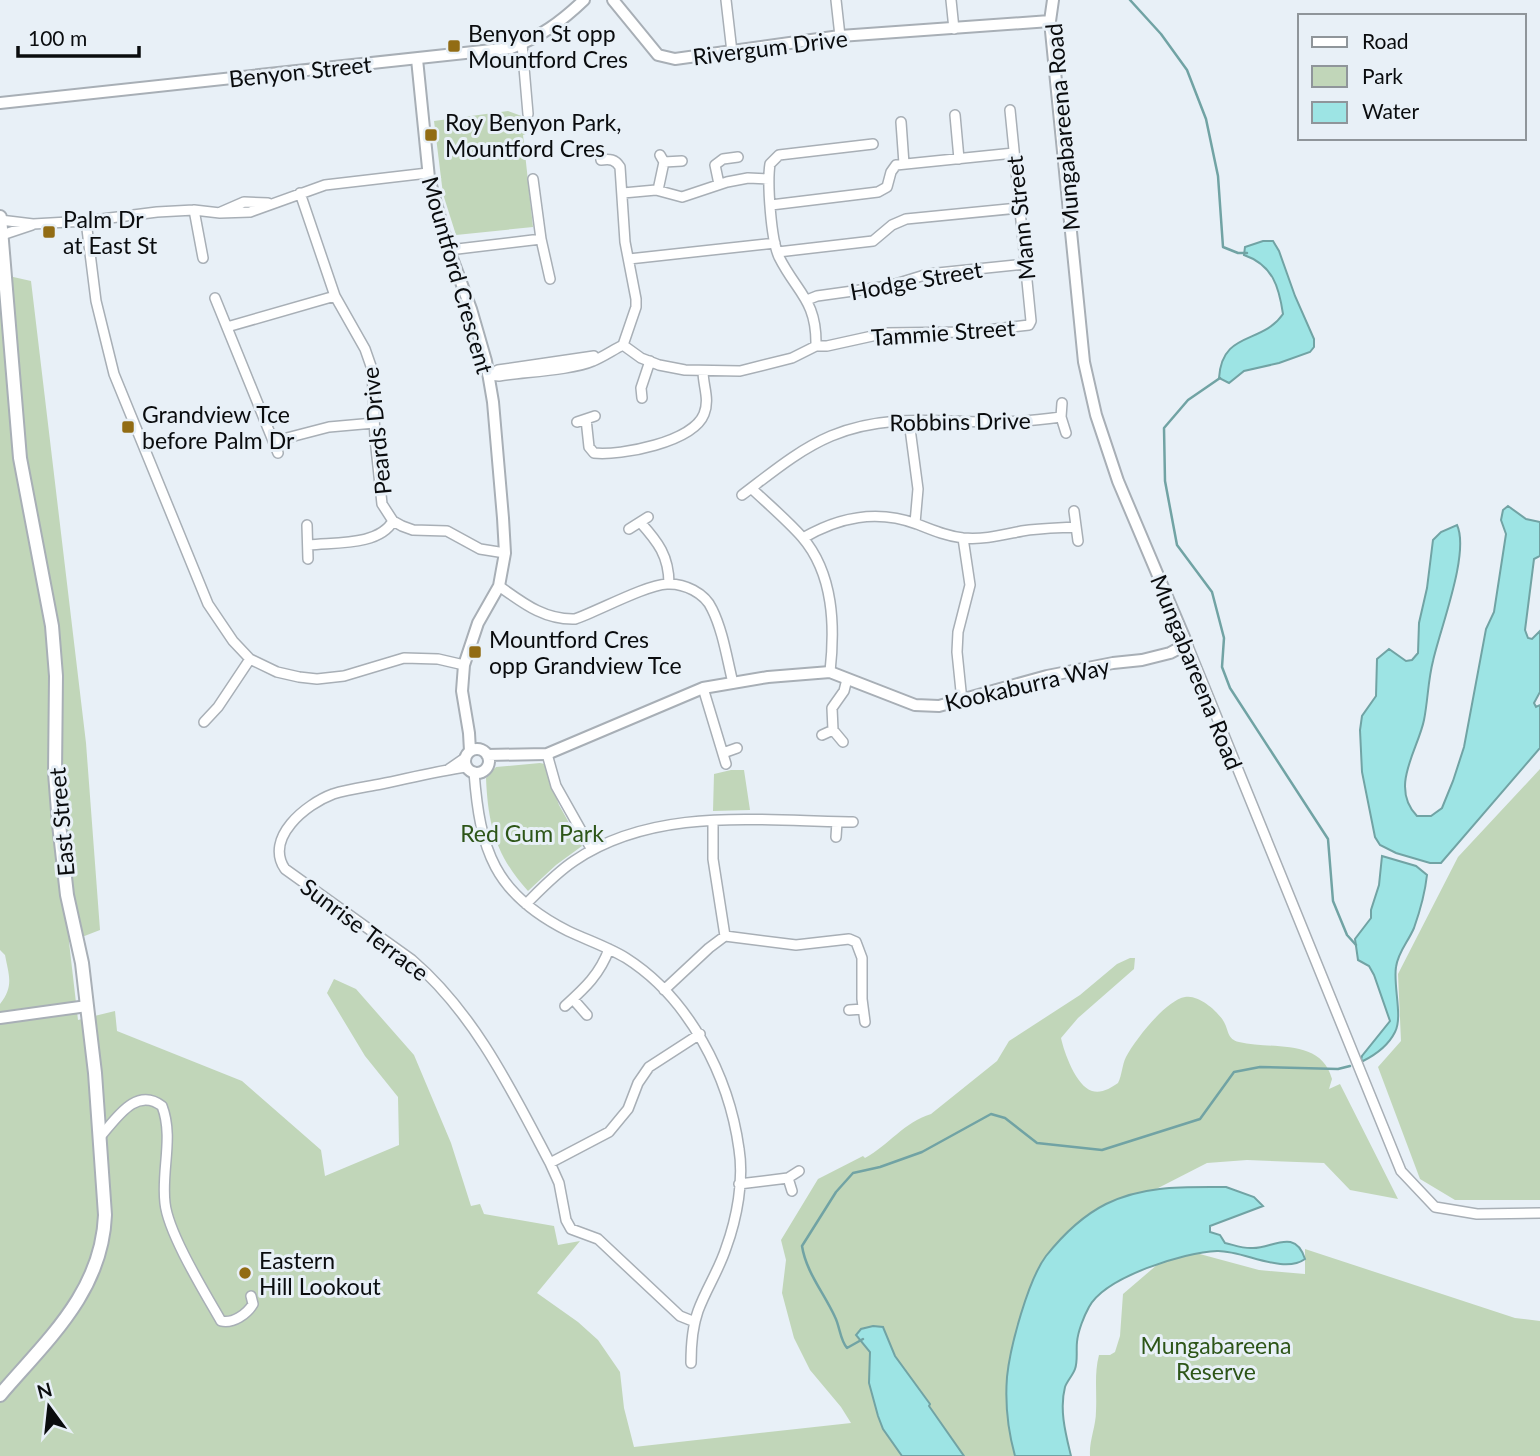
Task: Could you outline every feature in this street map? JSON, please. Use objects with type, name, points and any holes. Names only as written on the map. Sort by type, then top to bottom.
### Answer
[{"type":"main road","name":"East Street","points":[[0,218],[20,457],[52,626],[57,676],[55,774],[67,895],[88,1006],[100,1137],[104,1236],[89,1284],[68,1315],[0,1395]]},
{"type":"street","name":"Benyon Street","points":[[0,103],[487,52],[522,44],[555,27],[584,0]]},
{"type":"street","name":"Rivergum Drive","points":[[613,0],[657,55],[675,59],[840,36],[1050,21]]},
{"type":"street","points":[[726,0],[732,52]]},
{"type":"street","points":[[836,0],[840,36]]},
{"type":"street","points":[[951,0],[954,29]]},
{"type":"street","name":"Mungabareena Road","points":[[1053,0],[1050,21],[1084,362],[1096,415],[1118,481],[1401,1171],[1435,1208],[1477,1214],[1540,1213]]},
{"type":"street","points":[[515,109],[528,111],[522,44]]},
{"type":"street","name":"Mountford Crescent","points":[[417,59],[428,173],[449,250],[484,351],[505,554],[499,586],[478,623],[464,665],[462,691],[476,761],[476,794],[482,834],[489,855],[508,886],[526,904],[546,919],[609,949],[645,972],[664,990],[699,1034],[719,1073],[733,1114],[740,1153],[739,1184],[734,1220],[726,1248],[695,1322],[691,1363]]},
{"type":"street","name":"Mann Street","points":[[1010,110],[1031,321],[1029,325]]},
{"type":"street","points":[[955,115],[959,159]]},
{"type":"street","points":[[901,122],[904,164]]},
{"type":"street","points":[[816,346],[815,319],[807,300],[776,248],[769,179],[770,163],[779,155],[873,144]]},
{"type":"street","points":[[771,205],[878,192],[887,187],[896,165],[1014,153]]},
{"type":"street","points":[[719,184],[715,165],[723,159],[738,157]]},
{"type":"street","points":[[488,375],[499,376],[575,365],[596,360],[622,345],[636,307],[625,242],[620,167],[610,159],[601,160]]},
{"type":"street","points":[[658,191],[662,159],[682,161]]},
{"type":"street","points":[[0,218],[33,224],[86,221],[157,212],[250,212],[325,185],[428,173]]},
{"type":"street","points":[[622,193],[658,191],[682,197],[719,184],[748,178],[769,179]]},
{"type":"street","points":[[533,179],[541,239],[550,279]]},
{"type":"street","points":[[535,193],[548,191]]},
{"type":"street","name":"Peards Drive","points":[[300,193],[335,296],[371,363],[380,496],[393,521],[413,530],[447,531],[480,549],[505,554]]},
{"type":"street","points":[[629,259],[873,241],[892,225],[906,219],[1019,208]]},
{"type":"street","points":[[194,210],[203,258]]},
{"type":"street","points":[[86,221],[96,301],[114,374],[208,604],[233,641],[250,659],[277,672],[317,679],[359,673],[404,658],[438,659],[464,665]]},
{"type":"street","points":[[2,235],[33,224]]},
{"type":"street","points":[[449,250],[541,239]]},
{"type":"street","name":"Hodge Street","points":[[807,300],[817,296],[889,286],[928,274],[1025,264]]},
{"type":"street","points":[[549,266],[561,265]]},
{"type":"street","points":[[227,327],[335,296]]},
{"type":"street","points":[[215,298],[278,453]]},
{"type":"street","name":"Tammie Street","points":[[622,345],[641,358],[685,370],[752,369],[792,358],[816,346],[886,333],[970,331],[1029,325]]},
{"type":"street","points":[[643,398],[641,387],[650,361]]},
{"type":"street","points":[[586,419],[589,447],[594,453],[646,447],[676,438],[692,428],[705,412],[707,395],[703,371]]},
{"type":"street","name":"Robbins Drive","points":[[1062,403],[1061,417],[1066,433]]},
{"type":"street","name":"Robbins Drive","points":[[741,495],[798,453],[832,436],[871,425],[945,419],[1022,422],[1061,417]]},
{"type":"street","points":[[909,421],[918,489],[915,523]]},
{"type":"street","points":[[275,441],[329,427],[374,423]]},
{"type":"street","points":[[751,488],[803,538],[816,557],[829,596],[834,626],[830,672]]},
{"type":"street","points":[[1074,511],[1078,541]]},
{"type":"street","points":[[803,538],[839,521],[861,516],[882,516],[915,523],[929,530],[963,538],[1076,527]]},
{"type":"street","points":[[629,529],[644,519],[663,549],[670,584]]},
{"type":"street","points":[[309,545],[369,538],[385,531],[393,521]]},
{"type":"street","points":[[307,525],[308,559]]},
{"type":"street","points":[[962,701],[957,652],[958,632],[970,585],[963,538]]},
{"type":"street","points":[[499,586],[541,614],[561,620],[575,619],[657,586],[670,584],[691,589],[709,603],[733,683]]},
{"type":"street","name":"Kookaburra Way","points":[[476,761],[547,754],[703,688],[733,683],[802,673],[830,672],[915,705],[939,706],[1047,676],[1170,653],[1187,644]]},
{"type":"street","points":[[204,722],[218,707],[250,659]]},
{"type":"street","points":[[842,742],[833,730],[832,708],[844,691],[847,679]]},
{"type":"street","points":[[703,688],[726,764]]},
{"type":"street","points":[[822,735],[833,730]]},
{"type":"street","points":[[723,753],[737,748]]},
{"type":"street","points":[[547,754],[556,786],[592,850]]},
{"type":"street","name":"Sunrise Terrace","points":[[476,761],[448,770],[330,795],[285,830],[279,842],[280,861],[285,869],[432,976],[481,1037],[550,1163],[559,1184],[566,1220],[571,1228],[598,1239],[680,1316],[695,1322]]},
{"type":"street","points":[[713,822],[713,859],[725,936]]},
{"type":"street","points":[[526,904],[560,871],[592,850],[609,841],[647,829],[673,824],[713,822],[853,822]]},
{"type":"street","points":[[836,837],[837,822]]},
{"type":"street","points":[[664,990],[725,936],[796,945],[849,939],[856,942],[862,958],[864,1022]]},
{"type":"street","points":[[565,1006],[591,982],[602,967],[609,949]]},
{"type":"street","points":[[573,999],[587,1015]]},
{"type":"street","points":[[0,1018],[88,1006]]},
{"type":"street","points":[[849,1010],[863,1009]]},
{"type":"street","points":[[550,1163],[609,1132],[628,1109],[638,1083],[649,1067],[699,1034]]},
{"type":"street","points":[[100,1137],[124,1110],[138,1100],[152,1100],[162,1105],[167,1128],[165,1204],[183,1250],[221,1321],[233,1320],[250,1310],[253,1304],[251,1296]]},
{"type":"street","points":[[739,1184],[788,1178],[799,1171]]},
{"type":"street","points":[[788,1178],[792,1191]]},
{"type":"green space","points":[[508,111],[527,118],[528,133],[523,135],[533,227],[456,235],[443,194],[434,121]]},
{"type":"green space","points":[[0,274],[31,281],[86,743],[100,930],[69,942],[78,1020],[115,1011],[117,1031],[242,1081],[321,1150],[325,1176],[399,1145],[398,1097],[365,1056],[327,993],[334,979],[356,989],[414,1055],[451,1143],[471,1206],[480,1204],[484,1214],[554,1226],[558,1245],[580,1241],[537,1293],[598,1340],[620,1372],[624,1408],[634,1447],[851,1423],[810,1370],[794,1338],[782,1293],[786,1260],[781,1240],[818,1179],[863,1156],[865,1158],[913,1122],[931,1114],[997,1061],[1009,1041],[1080,995],[1117,964],[1130,958],[1135,958],[1134,969],[1078,1018],[1061,1038],[1072,1068],[1086,1088],[1099,1092],[1118,1083],[1126,1057],[1152,1022],[1177,1000],[1185,997],[1196,998],[1217,1013],[1235,1041],[1293,1048],[1317,1057],[1326,1066],[1332,1079],[1329,1089],[1340,1084],[1398,1199],[1350,1190],[1324,1163],[1247,1160],[1207,1163],[1082,1227],[1039,1267],[1025,1303],[1016,1456],[0,1456],[0,1004],[7,992],[9,981],[5,955],[0,950]]},
{"type":"green space","name":"Red Gum Park","points":[[545,764],[559,805],[582,846],[528,891],[508,865],[496,839],[489,811],[486,778],[496,767]]},
{"type":"green space","points":[[1540,769],[1540,1200],[1455,1200],[1420,1179],[1378,1067],[1401,1041],[1398,974],[1458,857]]},
{"type":"green space","points":[[744,770],[750,810],[713,811],[714,774]]},
{"type":"green space","name":"Mungabareena Reserve","points":[[1305,1249],[1515,1318],[1540,1321],[1540,1456],[1090,1456],[1096,1417],[1097,1362],[1099,1355],[1115,1352],[1120,1336],[1123,1294],[1158,1264],[1196,1253],[1259,1270],[1305,1274]]},
{"type":"water","points":[[1273,241],[1279,251],[1314,339],[1314,347],[1310,352],[1279,363],[1244,371],[1229,383],[1219,378],[1227,352],[1274,324],[1283,314],[1273,278],[1262,265],[1244,255],[1245,247]]},
{"type":"water","points":[[1508,506],[1526,519],[1540,522],[1540,556],[1534,559],[1525,630],[1528,638],[1532,639],[1540,631],[1540,692],[1534,703],[1536,707],[1540,705],[1540,748],[1441,863],[1430,863],[1396,853],[1380,845],[1375,837],[1362,772],[1362,716],[1376,696],[1377,659],[1389,649],[1406,661],[1412,660],[1418,653],[1419,623],[1433,540],[1441,532],[1457,525],[1460,554],[1457,572],[1431,668],[1424,720],[1405,781],[1409,805],[1417,816],[1431,816],[1442,808],[1464,747],[1486,629],[1494,612],[1506,534],[1501,520],[1503,510]]},
{"type":"water","points":[[1382,856],[1416,866],[1427,875],[1416,922],[1396,967],[1398,1010],[1395,1032],[1385,1045],[1363,1061],[1362,1056],[1390,1021],[1374,975],[1369,966],[1358,960],[1355,939],[1371,918],[1379,885]]},
{"type":"water","points":[[1226,1187],[1254,1197],[1263,1206],[1210,1226],[1210,1232],[1220,1235],[1225,1243],[1246,1248],[1289,1242],[1301,1250],[1305,1259],[1286,1264],[1227,1252],[1203,1252],[1147,1268],[1111,1286],[1098,1296],[1085,1315],[1078,1338],[1076,1366],[1065,1387],[1063,1413],[1071,1456],[1015,1456],[1007,1407],[1009,1364],[1027,1297],[1046,1256],[1082,1220],[1120,1198],[1165,1188]]},
{"type":"water","points":[[883,1327],[895,1356],[964,1456],[902,1456],[883,1429],[869,1383],[870,1352],[856,1335],[861,1329]]},
{"type":"waterway","points":[[1130,0],[1161,34],[1187,70],[1206,119],[1218,176],[1223,247],[1238,253],[1247,253]]},
{"type":"waterway","points":[[1220,378],[1188,400],[1164,428],[1165,481],[1177,545],[1212,592],[1224,638],[1222,667],[1230,688],[1328,839],[1333,901],[1347,935],[1356,945]]},
{"type":"waterway","points":[[863,1339],[847,1348],[845,1345],[835,1317],[807,1265],[802,1246],[836,1192],[853,1173],[880,1167],[922,1152],[991,1114],[1005,1118],[1037,1143],[1102,1150],[1200,1119],[1234,1072],[1260,1067],[1338,1069],[1350,1066]]},
{"type":"place","name":"Benyon St opp Mountford Cres","points":[[454,46]]},
{"type":"place","name":"Roy Benyon Park, Mountford Cres","points":[[431,135]]},
{"type":"place","name":"Palm Dr at East St","points":[[49,232]]},
{"type":"place","name":"Grandview Tce before Palm Dr","points":[[128,427]]},
{"type":"place","name":"Mountford Cres opp Grandview Tce","points":[[475,652]]},
{"type":"place","name":"Eastern Hill Lookout","points":[[245,1273]]}]
